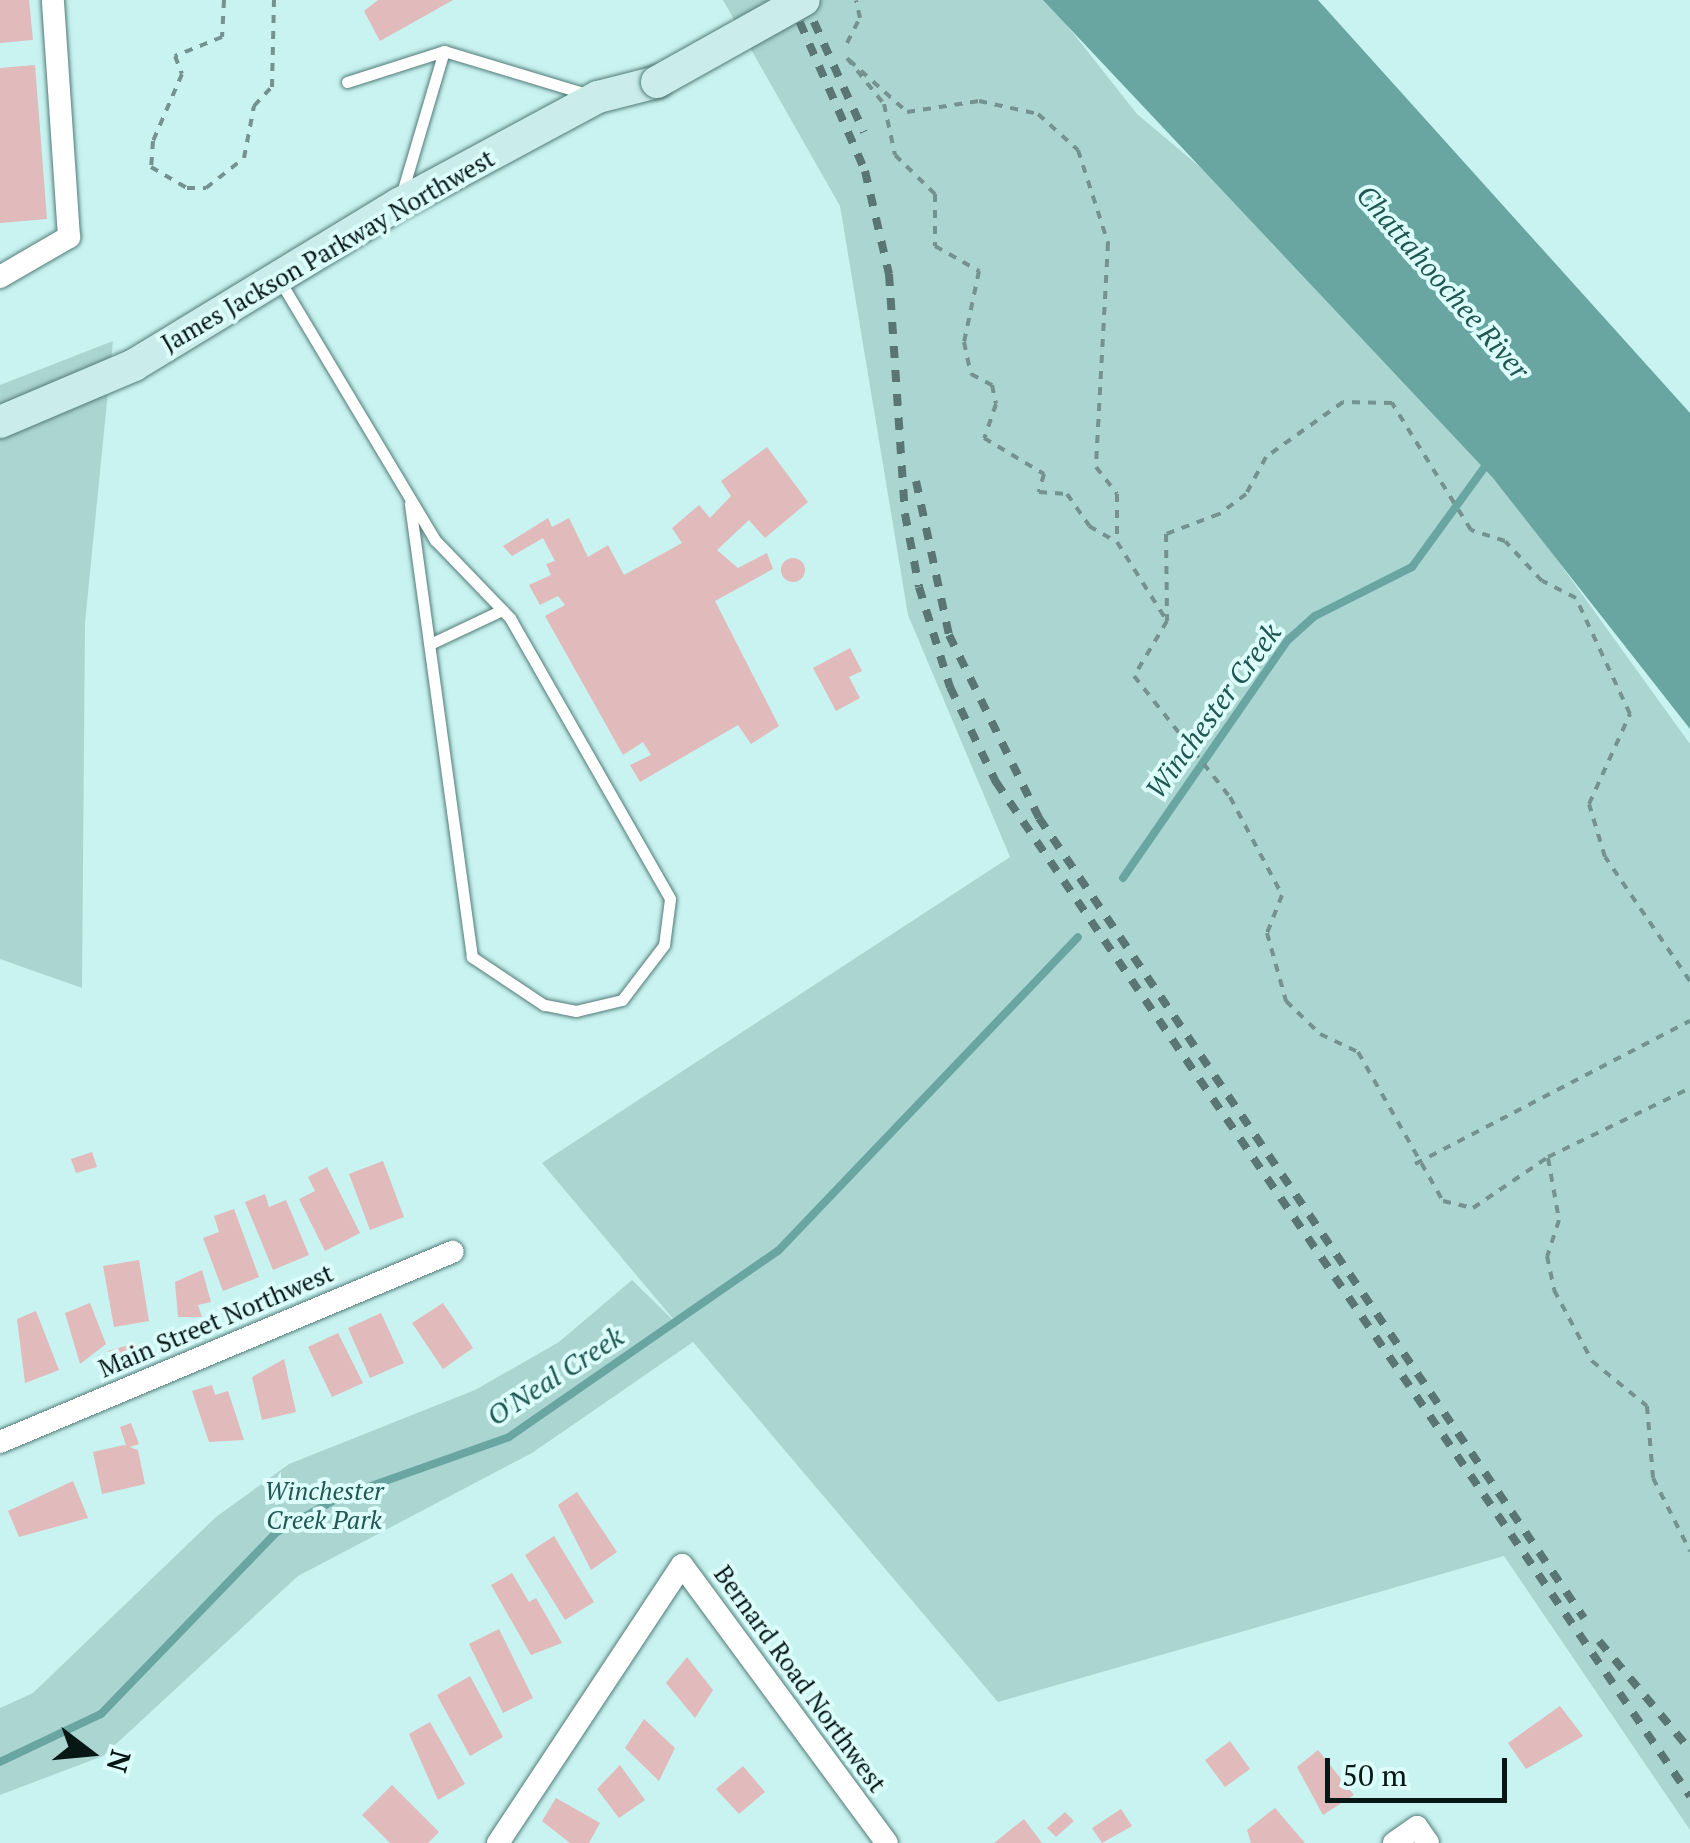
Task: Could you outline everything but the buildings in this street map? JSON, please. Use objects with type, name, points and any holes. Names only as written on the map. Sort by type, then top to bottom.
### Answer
[{"type":"main road","name":"James Jackson Parkway Northwest","points":[[0,422],[134,365],[398,204],[598,97],[656,82],[804,0]]},
{"type":"street","points":[[0,277],[70,237],[54,0]]},
{"type":"street","name":"Main Street Northwest","points":[[0,1442],[452,1252]]},
{"type":"street","name":"Bernard Road Northwest","points":[[498,1843],[682,1565],[886,1843]]},
{"type":"street","points":[[1394,1843],[1416,1826],[1428,1843]]},
{"type":"lane","points":[[347,82],[444,51],[598,97]]},
{"type":"lane","points":[[398,204],[444,51]]},
{"type":"lane","points":[[278,278],[410,503],[502,610],[670,899],[664,945],[622,1000],[576,1011],[544,1006],[472,957],[410,503]]},
{"type":"lane","points":[[430,644],[502,610]]},
{"type":"path","points":[[224,0],[222,38],[174,56],[182,74],[153,141],[150,167],[187,188],[206,188],[244,158],[254,106],[272,87],[274,0]]},
{"type":"path","points":[[847,43],[860,18],[856,0]]},
{"type":"path","points":[[1117,542],[1117,494],[1096,468],[1108,243],[1078,150],[1038,114],[978,101],[907,112],[848,59],[884,104],[895,155],[934,194],[935,246],[979,271],[964,342],[971,374],[992,384],[996,404],[984,438],[1044,474],[1039,492],[1068,494],[1089,526],[1117,542],[1167,622]]},
{"type":"path","points":[[1690,981],[1605,856],[1589,804],[1630,714],[1576,598],[1542,582],[1505,541],[1471,530],[1392,403],[1343,402],[1266,457],[1246,494],[1219,514],[1166,534],[1167,622],[1134,676],[1230,797],[1282,895],[1267,933],[1286,1001],[1358,1052],[1416,1164],[1443,1201],[1473,1208],[1548,1158],[1690,1088]]},
{"type":"path","points":[[1416,1164],[1690,1021]]},
{"type":"path","points":[[1548,1158],[1558,1208],[1546,1256],[1554,1290],[1592,1361],[1647,1406],[1653,1478],[1690,1551]]},
{"type":"green space","name":"Winchester Creek Park","points":[[723,0],[1047,0],[1137,114],[1388,325],[1690,744],[1690,1830],[1504,1556],[998,1702],[693,1342],[532,1453],[298,1576],[103,1756],[0,1795],[0,1708],[33,1693],[216,1517],[289,1464],[475,1390],[559,1342],[632,1280],[680,1327],[542,1163],[1010,857],[908,615],[840,206]]},
{"type":"green space","points":[[113,341],[85,623],[82,988],[0,959],[0,385]]},
{"type":"water","name":"Chattahoochee River","points":[[1043,0],[1318,0],[1690,413],[1690,729],[1493,478]]},
{"type":"waterway","name":"Winchester Creek","points":[[1123,878],[1288,640],[1315,616],[1412,567],[1484,468]]},
{"type":"waterway","name":"O'Neal Creek","points":[[0,1762],[101,1714],[277,1532],[340,1497],[509,1437],[778,1251],[1078,937]]},
{"type":"railway","points":[[790,0],[865,171],[889,274],[905,514],[919,587],[950,687],[996,782],[1690,1796]]},
{"type":"railway","points":[[804,0],[864,132]]},
{"type":"railway","points":[[916,481],[949,635],[1039,818],[1584,1618]]},
{"type":"railway","points":[[1599,1641],[1690,1750]]}]
